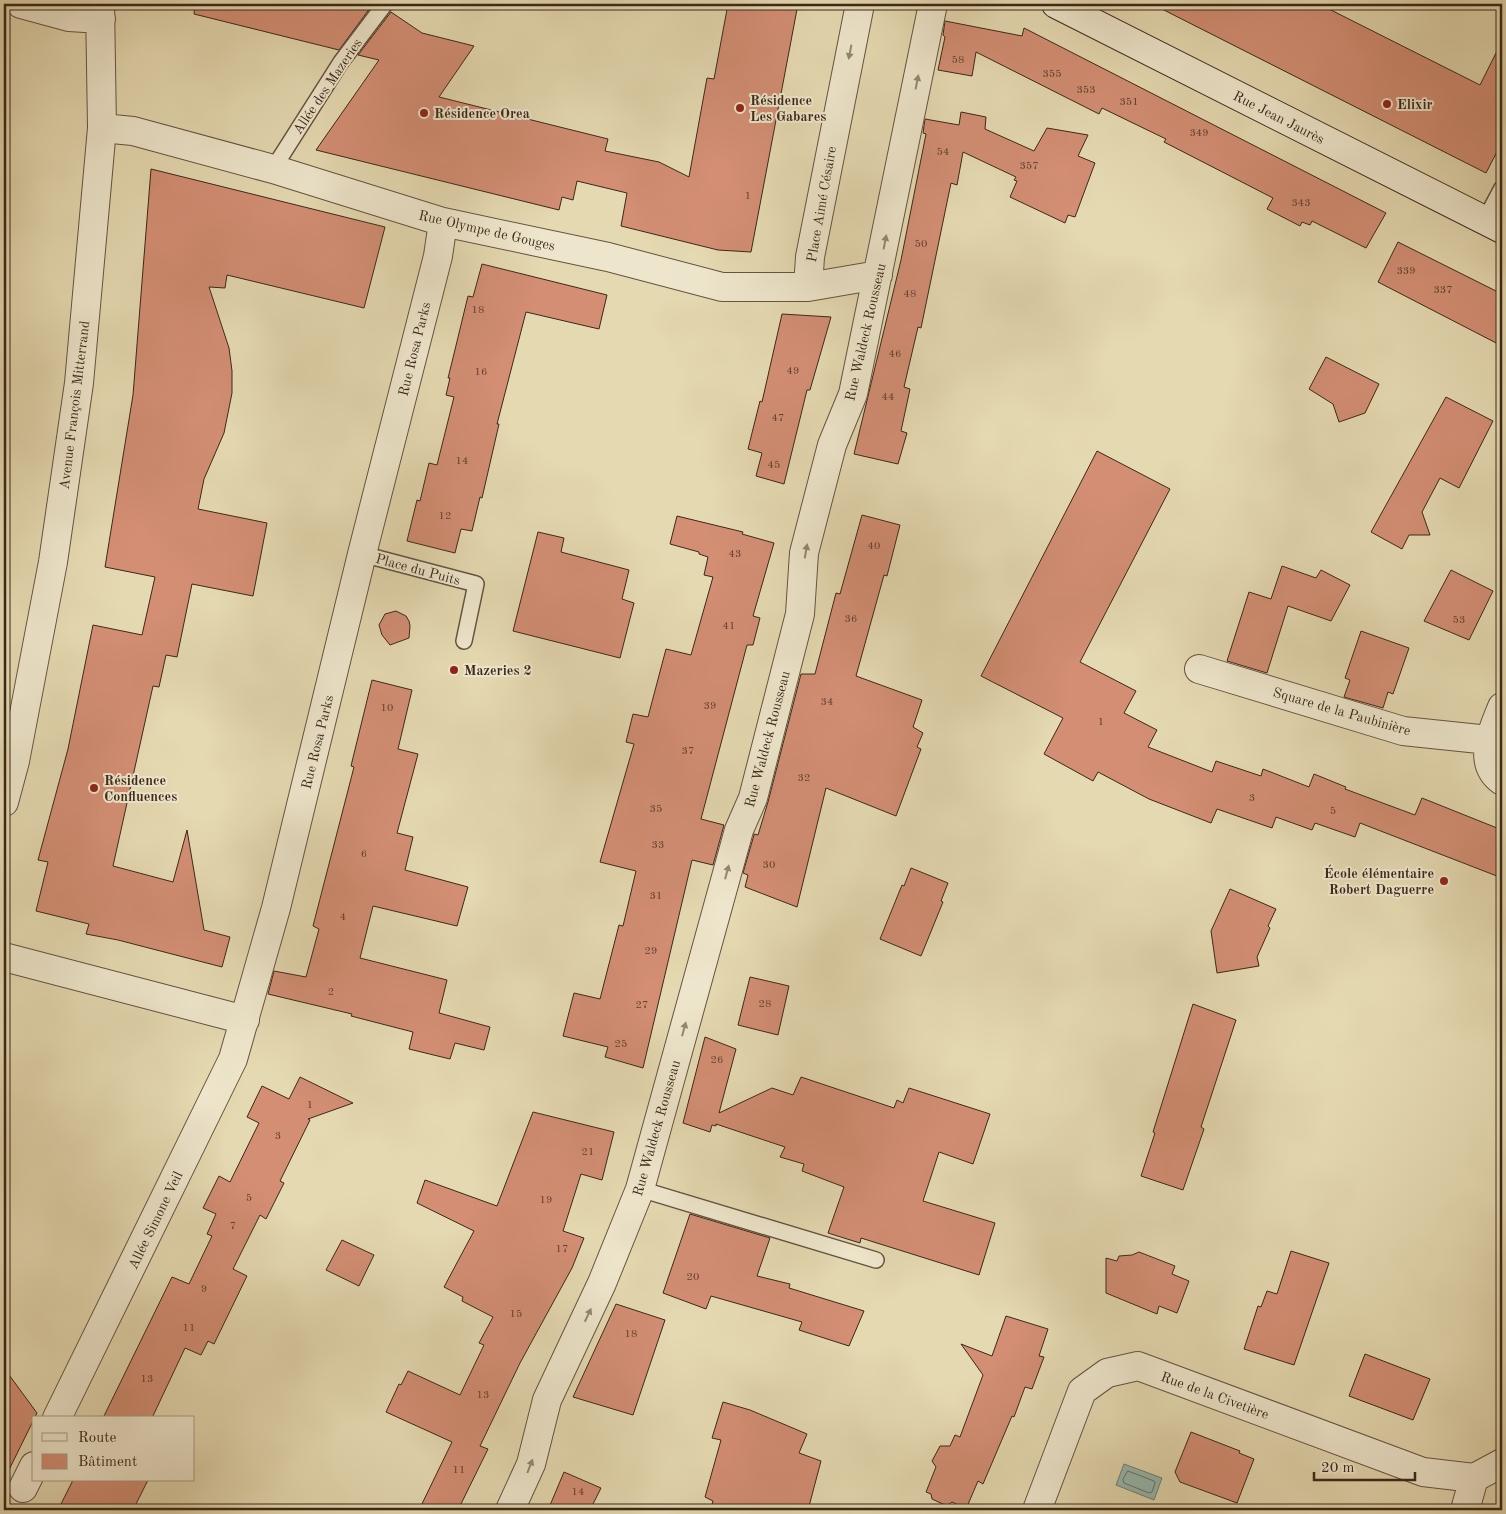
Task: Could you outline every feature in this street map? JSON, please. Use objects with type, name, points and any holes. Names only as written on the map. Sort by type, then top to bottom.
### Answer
[{"type":"street","points":[[21,4],[69,17],[100,11]]},
{"type":"street","name":"Place Aimé Césaire","points":[[808,287],[810,257],[860,4]]},
{"type":"street","name":"Rue Waldeck Rousseau","points":[[510,1510],[532,1464],[548,1400],[602,1283],[640,1189],[739,830],[756,789],[800,614],[804,553],[832,446],[853,394],[933,4]]},
{"type":"street","name":"Rue Jean Jaurès","points":[[1056,4],[1494,225]]},
{"type":"street","name":"Avenue François Mitterrand","points":[[4,802],[9,760],[53,562],[79,383],[102,128],[100,11]]},
{"type":"street","name":"Rue Olympe de Gouges","points":[[102,128],[132,131],[273,169],[443,222],[608,257],[722,287],[808,287],[878,276]]},
{"type":"street","name":"Rue Rosa Parks","points":[[245,1020],[276,908],[362,554],[438,256],[443,222]]},
{"type":"street","name":"Square de la Paubinière","points":[[1199,669],[1403,731],[1488,740]]},
{"type":"street","points":[[1502,707],[1488,740],[1488,760],[1495,776],[1502,781]]},
{"type":"street","points":[[4,957],[245,1020]]},
{"type":"street","name":"Allée Simone Veil","points":[[58,1416],[233,1059],[245,1020]]},
{"type":"street","name":"Rue de la Civetière","points":[[1037,1510],[1082,1391],[1107,1373],[1138,1366],[1423,1472],[1474,1478]]},
{"type":"street","points":[[1465,1510],[1474,1478],[1502,1463]]},
{"type":"lane","name":"Allée des Mazeries","points":[[273,169],[341,62],[385,4]]},
{"type":"lane","points":[[1494,225],[1502,188]]},
{"type":"lane","name":"Place du Puits","points":[[362,554],[476,584],[464,641]]},
{"type":"lane","points":[[640,1189],[876,1260]]},
{"type":"water","points":[[1124,1464],[1162,1478],[1154,1500],[1116,1485]]},
{"type":"building","points":[[195,4],[373,4],[339,50],[194,14]]},
{"type":"building","points":[[728,4],[798,4],[751,252],[718,250],[621,226],[627,193],[577,181],[573,200],[562,197],[559,210],[316,150],[379,60],[358,55],[391,12],[422,33],[474,46],[439,97],[608,139],[605,151],[659,162],[689,177],[707,78],[714,79]]},
{"type":"building","points":[[1152,4],[1319,4],[1480,85],[1502,41],[1502,142],[1486,173]]},
{"type":"building","points":[[945,21],[1022,36],[1024,28],[1386,213],[1366,248],[1312,221],[1310,225],[1302,222],[1300,226],[1267,209],[1273,198],[1164,142],[1166,139],[1102,108],[1099,114],[976,52],[972,76],[938,70],[945,37],[943,35]]},
{"type":"building","points":[[961,112],[986,117],[985,129],[1034,151],[1047,128],[1088,135],[1078,156],[1095,163],[1075,217],[1068,215],[1065,223],[1010,197],[1017,181],[1014,180],[1016,177],[963,152],[957,185],[951,183],[921,328],[918,327],[904,387],[910,389],[901,431],[907,433],[898,464],[854,454],[901,260],[926,134],[923,133],[925,119],[959,125]]},
{"type":"building","points":[[151,169],[385,227],[364,308],[227,275],[225,288],[209,287],[229,348],[232,393],[224,433],[204,479],[198,509],[267,523],[253,596],[192,584],[177,657],[166,655],[159,687],[153,686],[113,866],[173,882],[187,830],[204,930],[230,937],[222,967],[118,940],[86,934],[89,924],[36,911],[48,862],[38,860],[68,749],[93,625],[142,635],[155,577],[105,567],[133,395]]},
{"type":"building","points":[[1398,242],[1502,294],[1502,346],[1378,282]]},
{"type":"building","points":[[482,264],[607,295],[599,329],[526,312],[497,424],[499,424],[482,498],[480,497],[472,531],[461,529],[455,553],[407,541],[417,500],[420,501],[429,463],[437,465],[454,397],[446,395],[450,378],[448,378],[468,296],[473,297]]},
{"type":"building","points":[[782,314],[831,317],[810,390],[807,390],[784,484],[756,476],[762,453],[748,449],[760,401],[762,402]]},
{"type":"building","points":[[1326,357],[1379,384],[1365,413],[1339,422],[1333,404],[1309,389]]},
{"type":"building","points":[[1446,397],[1493,421],[1459,488],[1440,478],[1422,512],[1430,535],[1409,535],[1402,549],[1371,532]]},
{"type":"building","points":[[1097,451],[1170,489],[1080,662],[1136,691],[1124,713],[1157,730],[1148,747],[1212,772],[1216,761],[1261,776],[1263,769],[1309,787],[1314,774],[1346,787],[1345,789],[1415,815],[1422,798],[1502,830],[1502,878],[1360,823],[1355,837],[1315,823],[1312,830],[1276,817],[1272,828],[1217,809],[1211,823],[1149,799],[1098,772],[1093,781],[1044,754],[1063,718],[981,676]]},
{"type":"building","points":[[862,515],[900,525],[887,576],[884,575],[856,676],[922,700],[913,727],[923,733],[917,747],[921,749],[896,816],[826,788],[797,907],[745,887],[748,875],[743,873],[754,834],[758,835],[768,802],[801,674],[815,674],[836,593],[840,594]]},
{"type":"building","points":[[677,516],[743,532],[742,534],[774,543],[753,616],[760,618],[753,645],[747,645],[701,819],[724,825],[713,865],[692,860],[643,1068],[605,1057],[608,1047],[563,1036],[574,993],[600,999],[619,925],[623,926],[636,871],[600,862],[634,744],[626,742],[633,714],[648,717],[666,649],[691,655],[713,577],[704,575],[708,557],[699,554],[699,552],[670,544]]},
{"type":"building","points":[[538,532],[564,538],[561,552],[629,570],[622,599],[634,603],[620,658],[513,631]]},
{"type":"building","points":[[1282,566],[1316,578],[1321,570],[1350,585],[1331,621],[1288,606],[1267,673],[1227,661],[1249,592],[1271,599]]},
{"type":"building","points":[[1451,570],[1493,591],[1469,640],[1424,621]]},
{"type":"building","points":[[396,611],[406,616],[409,621],[409,638],[390,645],[382,635],[379,625],[385,614]]},
{"type":"building","points":[[1361,631],[1409,648],[1393,694],[1388,692],[1383,708],[1344,697],[1350,680],[1345,678]]},
{"type":"building","points":[[372,680],[412,690],[398,749],[418,754],[397,833],[413,837],[405,870],[468,887],[457,926],[373,906],[360,958],[447,980],[439,1013],[490,1027],[484,1050],[455,1043],[450,1059],[409,1049],[413,1032],[351,1016],[352,1014],[268,994],[274,971],[306,977],[319,929],[313,926],[354,767],[351,766]]},
{"type":"building","points":[[911,868],[948,883],[941,901],[943,902],[921,956],[880,939]]},
{"type":"building","points":[[1230,889],[1276,909],[1257,957],[1259,966],[1217,973],[1211,931]]},
{"type":"building","points":[[750,977],[789,986],[778,1035],[738,1025]]},
{"type":"building","points":[[1193,1004],[1236,1020],[1201,1127],[1204,1129],[1183,1190],[1141,1176]]},
{"type":"building","points":[[705,1037],[736,1049],[719,1113],[772,1088],[793,1095],[801,1077],[894,1108],[897,1100],[903,1103],[909,1088],[990,1114],[973,1164],[939,1152],[923,1201],[995,1223],[979,1275],[861,1238],[860,1243],[828,1233],[844,1187],[802,1171],[804,1164],[780,1157],[785,1147],[716,1124],[716,1126],[712,1125],[710,1132],[683,1123]]},
{"type":"building","points":[[300,1077],[353,1103],[308,1119],[310,1120],[280,1181],[284,1183],[266,1219],[260,1215],[233,1269],[247,1276],[214,1344],[208,1341],[201,1355],[185,1348],[153,1416],[104,1416],[172,1277],[189,1284],[212,1236],[207,1234],[216,1214],[203,1208],[219,1176],[230,1182],[259,1123],[247,1117],[262,1086],[289,1099]]},
{"type":"building","points":[[533,1112],[614,1132],[602,1180],[581,1174],[563,1231],[584,1238],[572,1268],[520,1363],[480,1446],[488,1449],[458,1510],[419,1510],[452,1442],[386,1412],[399,1384],[401,1385],[408,1371],[460,1395],[484,1345],[479,1343],[493,1317],[462,1301],[463,1297],[444,1287],[474,1231],[417,1203],[425,1180],[497,1206]]},
{"type":"building","points":[[690,1214],[770,1238],[757,1276],[790,1284],[789,1288],[864,1311],[849,1346],[799,1330],[802,1322],[711,1296],[706,1309],[663,1293]]},
{"type":"building","points":[[342,1240],[374,1255],[359,1286],[326,1270]]},
{"type":"building","points":[[1291,1251],[1329,1263],[1294,1365],[1244,1349],[1258,1306],[1261,1307],[1267,1291],[1277,1294]]},
{"type":"building","points":[[1139,1252],[1175,1266],[1172,1274],[1189,1281],[1177,1313],[1159,1306],[1157,1314],[1106,1293],[1106,1258],[1117,1261],[1119,1256],[1132,1255]]},
{"type":"building","points":[[616,1304],[665,1320],[633,1415],[573,1397]]},
{"type":"building","points":[[1006,1316],[1048,1329],[1039,1356],[1044,1357],[1032,1389],[1025,1387],[1014,1417],[1012,1416],[983,1484],[978,1481],[966,1509],[952,1502],[947,1506],[932,1499],[931,1494],[926,1492],[936,1467],[932,1461],[940,1446],[950,1446],[955,1435],[960,1437],[983,1375],[961,1344],[992,1356]]},
{"type":"building","points":[[1365,1354],[1430,1379],[1413,1420],[1349,1396]]},
{"type":"building","points":[[4,1368],[37,1413],[36,1416],[32,1416],[32,1423],[4,1480]]},
{"type":"building","points":[[723,1402],[750,1410],[807,1434],[799,1453],[821,1461],[808,1510],[710,1510],[713,1501],[705,1497],[721,1440],[712,1438]]},
{"type":"building","points":[[1191,1432],[1240,1451],[1239,1453],[1254,1459],[1237,1503],[1180,1482],[1175,1472]]},
{"type":"building","points":[[564,1472],[601,1488],[590,1510],[548,1510]]},
{"type":"building","points":[[72,1482],[147,1482],[133,1510],[58,1510]]},
{"type":"place","name":"Elixir","points":[[1387,104]]},
{"type":"place","name":"Résidence Les Gabares","points":[[740,108]]},
{"type":"place","name":"Résidence Orea","points":[[424,113]]},
{"type":"place","name":"Mazeries 2","points":[[454,670]]},
{"type":"place","name":"Résidence Confluences","points":[[94,788]]},
{"type":"place","name":"École élémentaire Robert Daguerre","points":[[1444,881]]}]
